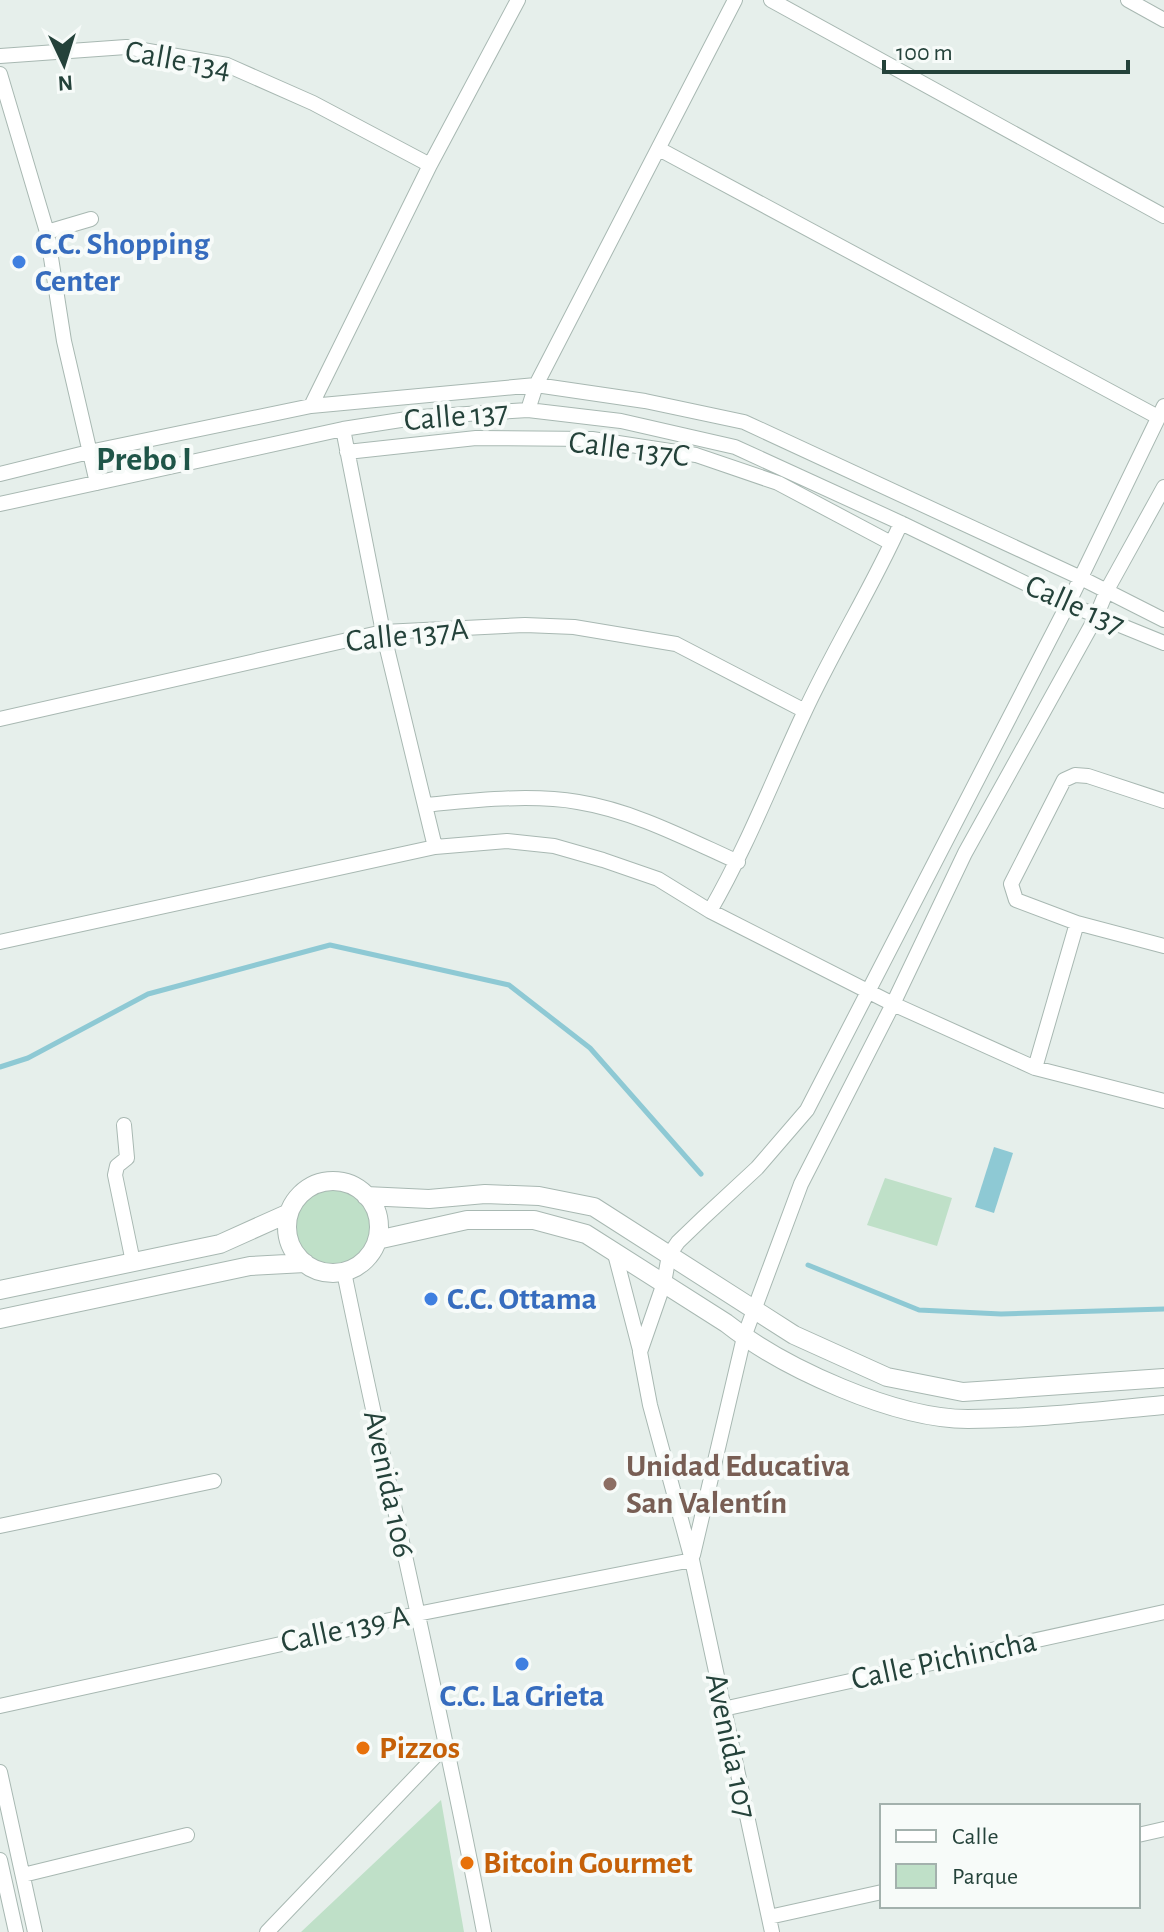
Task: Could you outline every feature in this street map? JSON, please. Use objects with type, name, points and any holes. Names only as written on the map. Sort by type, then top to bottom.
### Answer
[{"type":"street","points":[[311,406],[430,165],[518,0]]},
{"type":"street","points":[[528,410],[536,385],[735,0]]},
{"type":"street","points":[[771,0],[1164,216]]},
{"type":"street","points":[[1128,0],[1164,20]]},
{"type":"street","name":"Calle 134","points":[[0,56],[126,47],[227,65],[313,103],[430,165]]},
{"type":"street","points":[[0,74],[47,232],[64,341],[97,483]]},
{"type":"street","points":[[640,1352],[664,1283],[669,1255],[686,1234],[757,1168],[807,1110],[1068,604],[1161,412],[659,149]]},
{"type":"street","points":[[47,232],[91,219]]},
{"type":"street","points":[[0,474],[89,452],[311,406],[536,385],[645,401],[744,422],[1107,590],[1164,620]]},
{"type":"street","name":"Calle 137","points":[[0,504],[343,429],[420,417],[528,410],[621,421],[735,447],[1096,617],[1164,643]]},
{"type":"street","points":[[343,429],[383,632],[435,847]]},
{"type":"street","name":"Calle 137C","points":[[347,452],[476,438],[592,439],[696,455],[778,483],[891,543]]},
{"type":"street","points":[[692,1560],[744,1337],[801,1184],[893,1004],[965,853],[1164,487]]},
{"type":"street","points":[[710,911],[738,862],[805,711],[901,523]]},
{"type":"street","name":"Calle 137A","points":[[0,719],[383,632],[525,625],[574,627],[676,644],[805,711]]},
{"type":"street","points":[[1164,801],[1088,776],[1075,775],[1064,780],[1011,884],[1016,900],[1077,923],[1164,946]]},
{"type":"street","points":[[426,805],[471,800],[577,801],[635,817],[738,862]]},
{"type":"street","points":[[0,942],[435,847],[507,841],[554,846],[658,879],[710,911],[893,1004],[1035,1068],[1164,1101]]},
{"type":"street","points":[[1035,1068],[1077,923]]},
{"type":"street","points":[[124,1125],[127,1158],[117,1166],[115,1175],[133,1262]]},
{"type":"street","points":[[328,1182],[349,1184],[366,1196],[376,1212],[377,1240],[365,1260],[344,1272],[317,1270],[305,1263],[291,1246],[287,1235],[289,1213],[296,1200],[307,1189],[328,1182]]},
{"type":"street","points":[[366,1196],[429,1199],[485,1194],[539,1196],[594,1207],[794,1335],[887,1377],[963,1392],[1164,1378]]},
{"type":"street","points":[[0,1290],[220,1244],[289,1213]]},
{"type":"street","points":[[377,1240],[467,1220],[493,1218],[534,1220],[586,1234],[744,1337],[847,1391],[889,1406],[966,1419],[1164,1405]]},
{"type":"street","name":"Avenida 107","points":[[614,1250],[650,1405],[692,1560],[770,1925]]},
{"type":"street","points":[[0,1319],[250,1266],[305,1263]]},
{"type":"street","name":"Avenida 106","points":[[344,1272],[447,1744],[484,1932]]},
{"type":"street","points":[[1035,1389],[1038,1414]]},
{"type":"street","points":[[0,1526],[214,1481]]},
{"type":"street","name":"Calle 139 A","points":[[0,1706],[417,1614],[692,1560]]},
{"type":"street","name":"Calle Pichincha","points":[[723,1709],[1164,1612]]},
{"type":"street","points":[[267,1932],[447,1744]]},
{"type":"street","points":[[0,1772],[35,1932]]},
{"type":"street","points":[[1140,1835],[1164,1829]]},
{"type":"street","points":[[23,1875],[187,1835]]},
{"type":"street","points":[[0,1860],[2,1883],[16,1932]]},
{"type":"street","points":[[770,1925],[880,1893]]},
{"type":"green space","points":[[885,1178],[952,1198],[937,1246],[867,1225]]},
{"type":"green space","points":[[333,1187],[348,1190],[361,1199],[370,1212],[373,1227],[370,1242],[361,1255],[348,1264],[333,1267],[318,1264],[305,1255],[296,1242],[293,1227],[296,1212],[305,1199],[318,1190]]},
{"type":"green space","points":[[441,1800],[464,1932],[301,1932]]},
{"type":"water","points":[[994,1147],[1013,1153],[994,1213],[975,1207]]},
{"type":"waterway","points":[[0,1067],[28,1058],[148,994],[330,945],[509,985],[590,1048],[701,1174]]},
{"type":"waterway","points":[[808,1265],[919,1310],[1001,1314],[1164,1309]]},
{"type":"place","name":"C.C. Shopping Center","points":[[19,262]]},
{"type":"place","name":"C.C. Ottama","points":[[431,1299]]},
{"type":"place","name":"Unidad Educativa San Valentín","points":[[610,1484]]},
{"type":"place","name":"C.C. La Grieta","points":[[522,1664]]},
{"type":"place","name":"Pizzos","points":[[363,1748]]},
{"type":"place","name":"Bitcoin Gourmet","points":[[467,1863]]},
{"type":"district","name":"Prebo I","points":[[144,460]]}]
